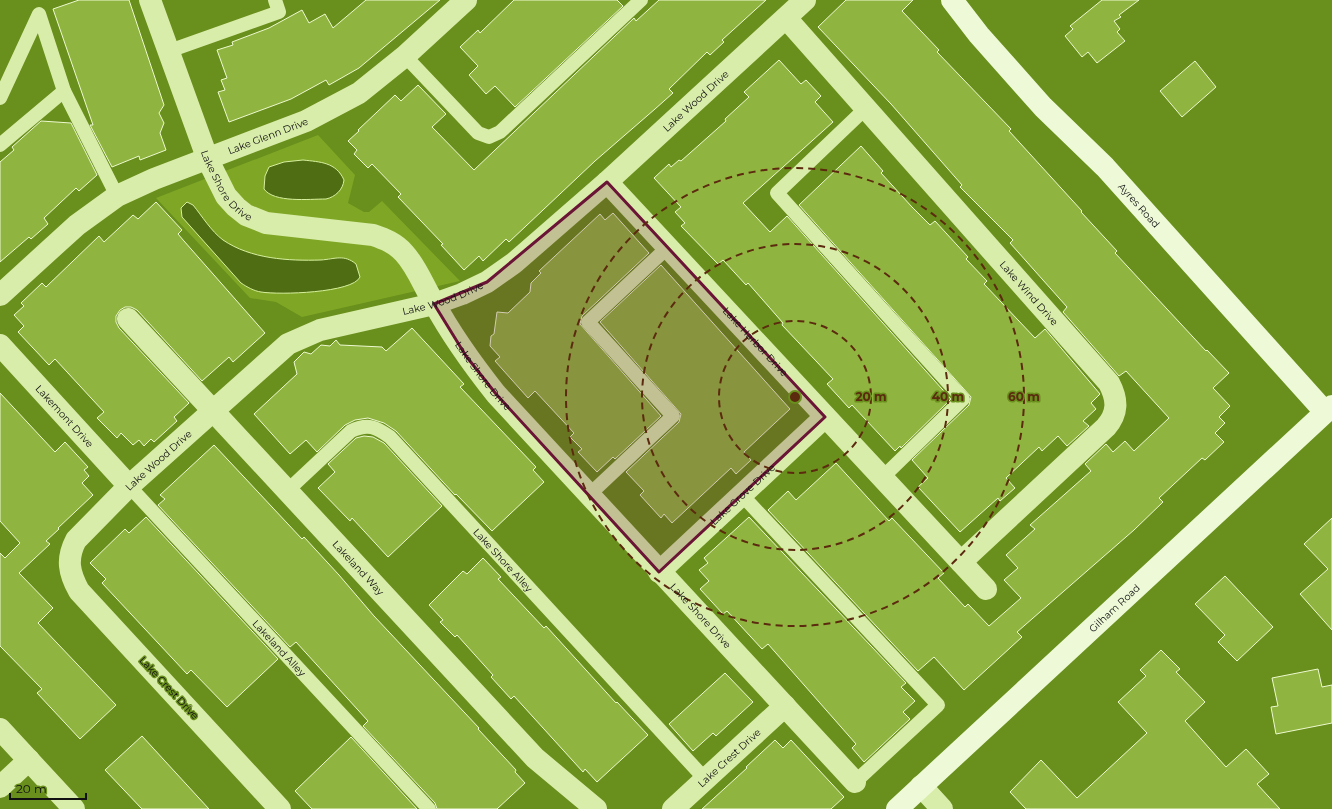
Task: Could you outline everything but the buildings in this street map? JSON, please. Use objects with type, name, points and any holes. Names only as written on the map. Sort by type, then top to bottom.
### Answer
[{"type":"street","name":"Lake Shore Drive","points":[[150,0],[208,160],[226,196],[246,215],[256,220],[289,226],[373,235],[386,239],[397,246],[413,264],[434,304],[466,356],[496,394],[854,782]]},
{"type":"street","name":"Lake Glenn Drive","points":[[0,294],[76,224],[116,196],[154,179],[208,160],[306,121],[353,96],[405,56],[466,0]]},
{"type":"street","name":"Lake Wood Drive","points":[[69,561],[71,550],[76,540],[129,486],[275,354],[288,344],[304,336],[343,324],[434,304],[462,294],[487,282],[514,263],[607,182],[805,0]]},
{"type":"street","name":"Ayres Road","points":[[952,0],[979,35],[1043,107],[1105,167],[1329,409]]},
{"type":"street","name":"Lake Wind Drive","points":[[786,18],[1109,383],[1116,402],[1115,412],[1106,427],[961,562]]},
{"type":"street","name":"Lake Harbor Drive","points":[[607,182],[986,589]]},
{"type":"street","name":"Lakeland Way","points":[[128,318],[212,411],[535,758],[596,809]]},
{"type":"street","name":"Lakemont Drive","points":[[0,345],[129,486]]},
{"type":"street","name":"Gilham Road","points":[[897,809],[1329,409]]},
{"type":"street","name":"Lake Grove Drive","points":[[659,572],[825,417]]},
{"type":"street","name":"Lake Crest Drive","points":[[69,561],[71,576],[79,591],[280,809]]},
{"type":"street","name":"Lake Crest Drive","points":[[673,809],[785,706]]},
{"type":"street","points":[[0,729],[74,809]]},
{"type":"street","points":[[0,787],[29,760]]},
{"type":"street","points":[[921,786],[942,809]]},
{"type":"lane","points":[[169,51],[279,12],[275,0]]},
{"type":"lane","points":[[405,56],[478,133],[489,138],[500,132],[641,0]]},
{"type":"lane","points":[[0,98],[39,14],[64,91],[116,196]]},
{"type":"lane","points":[[0,145],[64,91]]},
{"type":"lane","points":[[866,108],[777,193],[964,399],[882,478]]},
{"type":"lane","points":[[589,495],[673,416],[588,322],[668,247]]},
{"type":"lane","name":"Lake Shore Alley","points":[[287,491],[351,431],[360,427],[370,426],[380,430],[396,443],[705,780]]},
{"type":"lane","name":"Lakeland Alley","points":[[129,486],[429,809]]},
{"type":"lane","points":[[741,494],[938,705],[854,782]]},
{"type":"highlighted area","points":[[607,182],[825,417],[659,572],[496,394],[466,356],[434,304],[487,282]]},
{"type":"shaded area","points":[[318,135],[355,175],[348,203],[364,212],[369,212],[382,201],[460,281],[302,317],[276,302],[250,298],[156,198]]},
{"type":"shaded area","points":[[303,160],[315,161],[332,166],[341,174],[344,180],[342,187],[332,197],[326,199],[302,200],[276,196],[264,189],[265,176],[269,167],[284,162]]},
{"type":"shaded area","points":[[187,202],[193,205],[211,228],[223,240],[245,251],[270,258],[296,260],[343,258],[356,264],[360,277],[344,287],[315,292],[270,293],[253,290],[241,283],[182,217],[181,208]]}]
